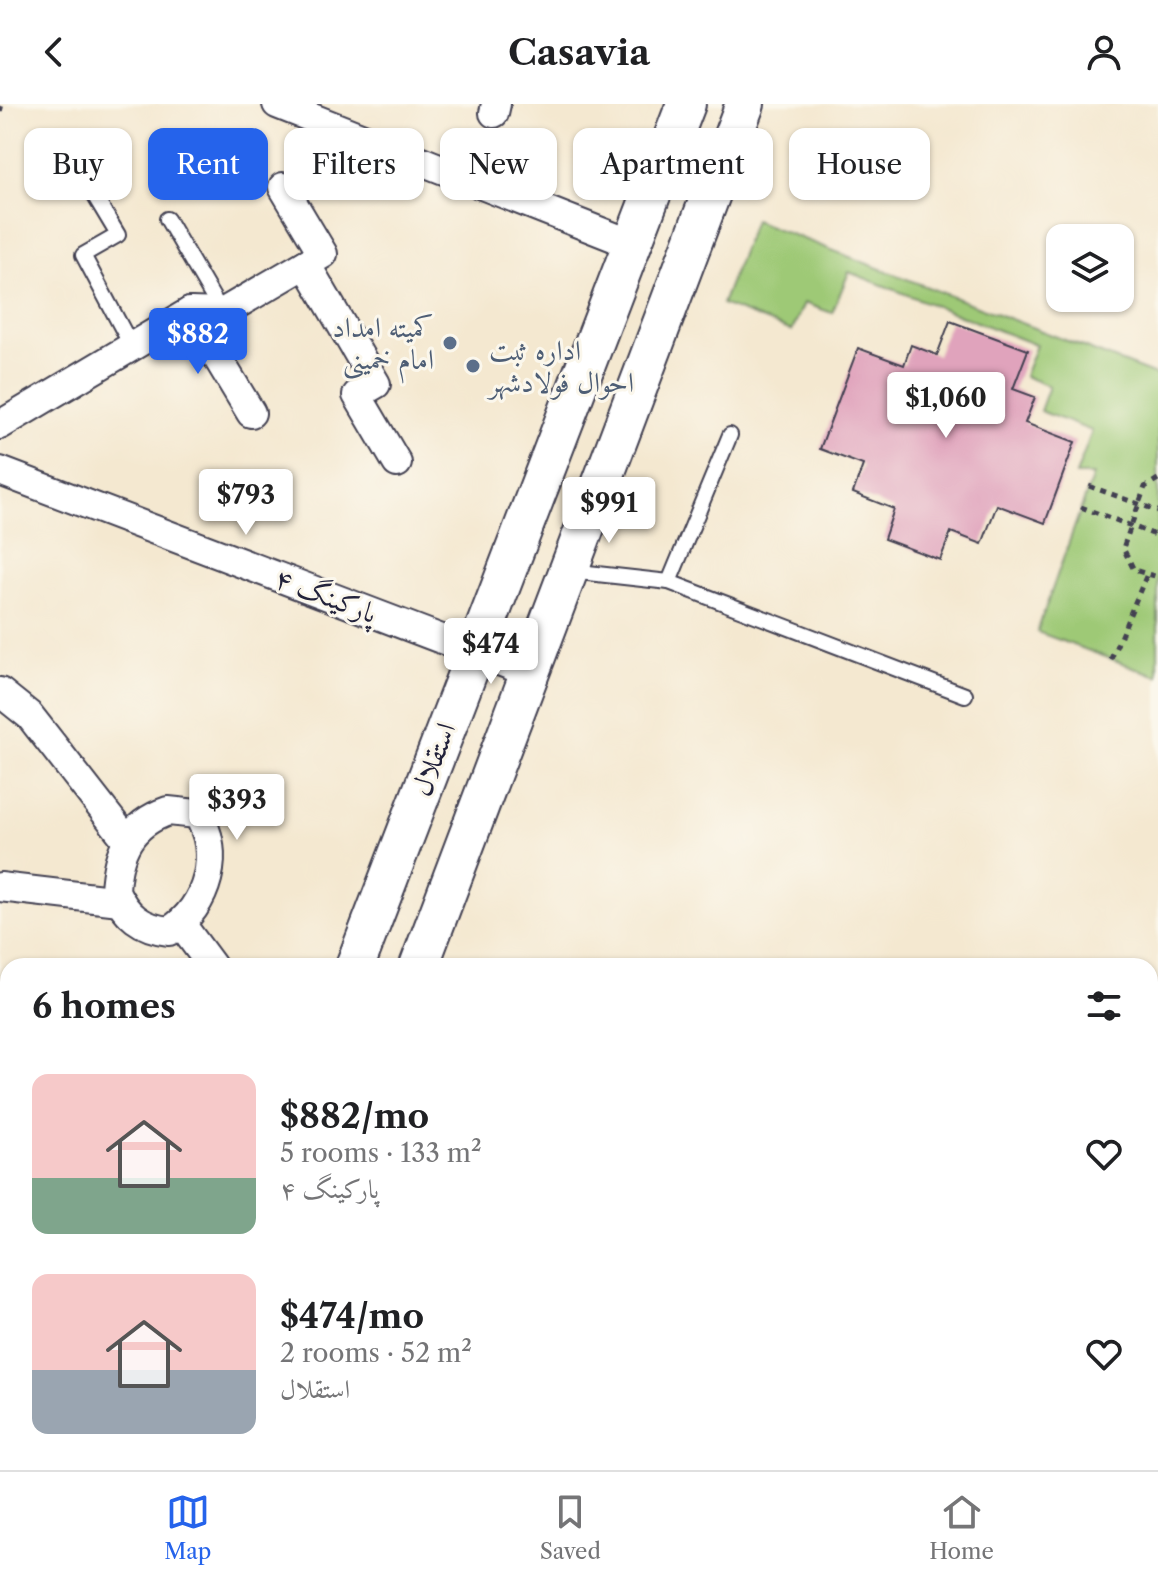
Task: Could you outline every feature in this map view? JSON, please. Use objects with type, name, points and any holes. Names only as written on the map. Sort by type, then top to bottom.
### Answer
[{"type":"street","points":[[277,104],[634,245]]},
{"type":"street","name":"استقلال","points":[[358,958],[473,651],[634,245],[686,104]]},
{"type":"street","name":"استقلال","points":[[422,958],[566,570],[745,104]]},
{"type":"street","points":[[0,425],[190,312],[222,313],[323,254],[283,187]]},
{"type":"street","points":[[306,264],[376,384],[357,395],[397,463]]},
{"type":"street","points":[[190,312],[251,413]]},
{"type":"street","name":"پارکینگ ۴","points":[[0,471],[528,672]]},
{"type":"street","points":[[0,692],[30,716],[126,839]]},
{"type":"street","points":[[168,811],[197,814],[205,824],[211,840],[208,879],[181,924],[169,931],[150,929],[126,912],[115,891],[126,839],[137,826],[168,811]]},
{"type":"street","points":[[0,887],[120,901]]},
{"type":"street","points":[[181,924],[206,958]]},
{"type":"street","points":[[0,1381],[0,1412]]},
{"type":"lane","points":[[97,200],[118,235],[83,255],[132,347]]},
{"type":"lane","points":[[167,219],[222,313]]},
{"type":"lane","points":[[669,582],[730,435]]},
{"type":"lane","points":[[566,570],[669,582],[965,695]]},
{"type":"path","points":[[0,112],[2,104]]},
{"type":"path","points":[[1158,479],[1145,487],[1123,548],[1134,570],[1158,577]]},
{"type":"path","points":[[1089,486],[1158,511]]},
{"type":"path","points":[[1081,507],[1158,536]]},
{"type":"path","points":[[1111,659],[1147,574]]},
{"type":"green space","points":[[754,220],[1158,376],[1158,676],[1037,632],[1093,475],[1076,475],[1092,431],[1040,411],[1049,386],[1024,376],[1036,345],[849,272],[832,313],[804,303],[792,331],[722,304]]},
{"type":"building","points":[[950,321],[1028,350],[1013,389],[1035,397],[1025,423],[1075,442],[1045,523],[997,505],[982,544],[951,532],[940,560],[884,539],[894,509],[853,493],[863,465],[820,449],[858,348],[904,365],[911,345],[937,355]]},
{"type":"place","name":"کمیته امداد امام خمینی","points":[[450,343]]},
{"type":"place","name":"اداره ثبت احوال فولادشهر","points":[[473,366]]}]
